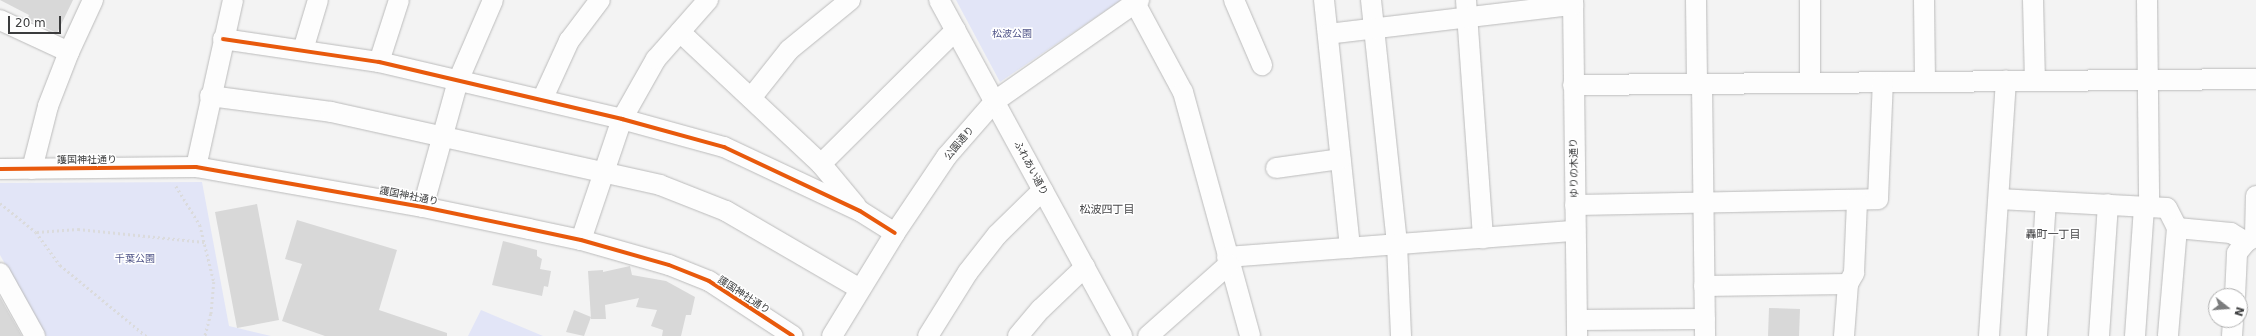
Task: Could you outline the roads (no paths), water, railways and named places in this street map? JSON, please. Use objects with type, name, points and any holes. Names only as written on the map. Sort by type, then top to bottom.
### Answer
[{"type":"street","points":[[32,169],[48,106],[69,52],[94,0]]},
{"type":"street","points":[[196,167],[210,96],[233,0]]},
{"type":"street","points":[[303,50],[318,0]]},
{"type":"street","points":[[379,62],[399,0]]},
{"type":"street","points":[[423,207],[458,80],[493,0]]},
{"type":"street","points":[[542,100],[569,41],[600,0]]},
{"type":"street","points":[[581,240],[622,119],[656,59],[708,0]]},
{"type":"street","points":[[751,98],[789,50],[850,0]]},
{"type":"street","name":"ふれあい通り","points":[[939,0],[1122,336]]},
{"type":"street","points":[[1234,0],[1262,65]]},
{"type":"street","points":[[1324,0],[1350,248]]},
{"type":"street","points":[[1371,0],[1397,244],[1401,336]]},
{"type":"street","points":[[1577,328],[1705,327],[1703,203],[1696,0]]},
{"type":"street","points":[[1810,0],[1810,83]]},
{"type":"street","points":[[1924,0],[1925,82]]},
{"type":"street","points":[[2033,0],[2035,81]]},
{"type":"street","points":[[2135,336],[2147,207],[2147,0]]},
{"type":"street","points":[[1137,2],[1183,92],[1228,261],[1250,336]]},
{"type":"street","name":"公園通り","points":[[832,336],[895,233],[946,156],[995,101],[1137,2]]},
{"type":"street","points":[[1328,34],[1374,28],[1466,9],[1573,3]]},
{"type":"street","name":"ゆりの木通り","points":[[1573,3],[1577,328]]},
{"type":"street","points":[[1466,9],[1483,238]]},
{"type":"street","points":[[0,20],[69,52]]},
{"type":"street","points":[[821,164],[956,30]]},
{"type":"street","points":[[680,32],[821,164],[860,211]]},
{"type":"street","points":[[223,39],[379,62],[622,119],[724,147],[860,211],[895,233]]},
{"type":"street","points":[[1573,85],[2256,79]]},
{"type":"street","points":[[1989,336],[2006,81]]},
{"type":"street","points":[[1575,205],[1857,201],[1878,199],[1883,82]]},
{"type":"street","points":[[210,96],[331,112],[660,185],[726,211],[860,289]]},
{"type":"street","points":[[1276,168],[1340,159]]},
{"type":"street","name":"護国神社通り","points":[[0,169],[196,167],[423,207],[581,240],[669,265],[709,281],[793,336]]},
{"type":"street","points":[[928,336],[968,272],[997,235],[1043,190]]},
{"type":"street","points":[[2235,288],[2238,253],[2252,238],[2256,196]]},
{"type":"street","points":[[1999,199],[2167,208],[2177,228],[2168,336]]},
{"type":"street","points":[[1844,336],[1848,284],[1854,272],[1857,201]]},
{"type":"street","points":[[2037,336],[2046,202]]},
{"type":"street","points":[[2099,336],[2108,204]]},
{"type":"street","points":[[2177,228],[2231,233],[2252,238]]},
{"type":"street","points":[[1148,336],[1228,261],[1350,248],[1575,231]]},
{"type":"street","points":[[1018,336],[1041,309],[1085,267]]},
{"type":"street","points":[[0,273],[32,335]]},
{"type":"street","points":[[1704,286],[1848,284]]},
{"type":"district","name":"松波四丁目","points":[[1107,210]]},
{"type":"district","name":"轟町一丁目","points":[[2053,235]]},
{"type":"park label","name":"松波公園","points":[[1012,34]]},
{"type":"park label","name":"千葉公園","points":[[135,259]]}]
